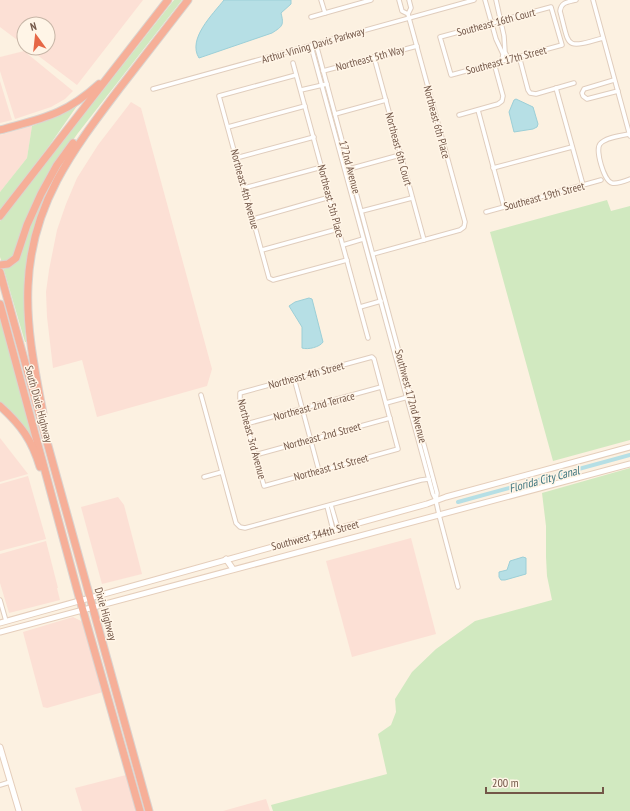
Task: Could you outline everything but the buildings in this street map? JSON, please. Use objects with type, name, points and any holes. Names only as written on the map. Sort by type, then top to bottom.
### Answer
[{"type":"highway","points":[[0,216],[168,0]]},
{"type":"highway","points":[[41,423],[43,414],[30,341],[28,314],[28,286],[31,257],[39,221],[56,181],[74,150],[188,0]]},
{"type":"highway","points":[[0,130],[43,119],[63,111],[82,99],[109,77]]},
{"type":"highway","points":[[0,265],[11,264],[16,258],[34,209],[52,174],[85,128],[95,121]]},
{"type":"highway","name":"South Dixie Highway","points":[[0,272],[41,423]]},
{"type":"highway","name":"South Dixie Highway","points":[[0,304],[56,511]]},
{"type":"highway","points":[[0,406],[19,425],[32,445],[51,501],[56,511]]},
{"type":"highway","name":"Dixie Highway","points":[[41,423],[149,811]]},
{"type":"highway","name":"Dixie Highway","points":[[56,511],[140,811]]},
{"type":"main road","name":"Southwest 344th Street","points":[[0,623],[446,497],[630,447]]},
{"type":"main road","name":"Southwest 344th Street","points":[[0,632],[630,464]]},
{"type":"main road","points":[[232,557],[233,569]]},
{"type":"main road","points":[[226,559],[233,569]]},
{"type":"main road","points":[[0,747],[18,811]]},
{"type":"street","points":[[322,0],[325,13]]},
{"type":"street","points":[[311,17],[371,0]]},
{"type":"street","points":[[399,0],[402,11],[409,16],[411,8],[409,0]]},
{"type":"street","name":"Arthur Vining Davis Parkway","points":[[153,89],[311,46],[409,16],[474,0]]},
{"type":"street","points":[[485,0],[498,43],[504,55],[502,60]]},
{"type":"street","points":[[496,0],[505,42],[506,54],[510,58]]},
{"type":"street","points":[[576,0],[564,3],[560,8],[568,40],[574,45],[578,45],[603,38]]},
{"type":"street","points":[[593,0],[630,135],[604,141],[599,145],[598,150],[605,176],[609,181],[616,183],[630,179]]},
{"type":"street","name":"Southeast 16th Court","points":[[451,75],[440,37],[500,20],[551,7],[562,45]]},
{"type":"street","name":"Northeast 6th Place","points":[[409,16],[464,222],[464,226],[460,230],[424,240]]},
{"type":"street","points":[[498,43],[501,44],[505,42]]},
{"type":"street","name":"172nd Avenue","points":[[316,44],[383,291]]},
{"type":"street","name":"Southeast 17th Street","points":[[451,75],[562,45]]},
{"type":"street","name":"172nd Avenue","points":[[311,46],[378,292]]},
{"type":"street","name":"Northeast 5th Way","points":[[324,71],[417,46]]},
{"type":"street","points":[[519,56],[530,93],[536,94],[574,83]]},
{"type":"street","name":"Northeast 6th Court","points":[[374,57],[424,240]]},
{"type":"street","name":"Northeast 5th Place","points":[[293,63],[368,338]]},
{"type":"street","points":[[459,115],[498,104],[502,101],[503,96],[494,63]]},
{"type":"street","name":"Northeast 4th Avenue","points":[[296,75],[219,96],[244,188],[269,278],[272,280],[347,260]]},
{"type":"street","points":[[614,80],[584,89],[582,93],[583,96],[587,99],[618,91]]},
{"type":"street","points":[[301,90],[327,84]]},
{"type":"street","points":[[556,88],[583,185]]},
{"type":"street","points":[[335,114],[386,100]]},
{"type":"street","points":[[228,127],[305,106]]},
{"type":"street","points":[[478,110],[504,207]]},
{"type":"street","points":[[236,158],[314,137]]},
{"type":"street","points":[[494,168],[572,147]]},
{"type":"street","points":[[344,170],[400,155]]},
{"type":"street","points":[[244,188],[322,168]]},
{"type":"street","name":"Southeast 19th Street","points":[[486,212],[601,180]]},
{"type":"street","points":[[253,219],[330,197]]},
{"type":"street","points":[[362,211],[412,198]]},
{"type":"street","points":[[262,250],[338,229]]},
{"type":"street","points":[[343,245],[363,239]]},
{"type":"street","points":[[373,254],[424,240]]},
{"type":"street","name":"Southwest 172nd Avenue","points":[[383,291],[437,493],[436,501]]},
{"type":"street","name":"Southwest 172nd Avenue","points":[[378,292],[436,501],[458,587]]},
{"type":"street","points":[[360,307],[385,299]]},
{"type":"street","name":"Northeast 4th Street","points":[[240,393],[372,357],[374,359],[381,387]]},
{"type":"street","points":[[294,378],[319,470]]},
{"type":"street","points":[[381,387],[390,418]]},
{"type":"street","name":"Northeast 2nd Terrace","points":[[246,424],[381,387]]},
{"type":"street","name":"Northeast 3rd Avenue","points":[[240,393],[240,402],[264,486]]},
{"type":"street","points":[[201,395],[236,523],[242,528],[429,479]]},
{"type":"street","points":[[386,403],[411,396]]},
{"type":"street","name":"Northeast 2nd Street","points":[[255,454],[390,418]]},
{"type":"street","name":"Northeast 1st Street","points":[[264,486],[398,449],[390,418]]},
{"type":"street","points":[[204,477],[222,472]]},
{"type":"street","points":[[331,505],[336,529]]},
{"type":"street","points":[[327,506],[336,529]]},
{"type":"street","points":[[0,600],[6,621]]},
{"type":"street","points":[[0,785],[10,782]]},
{"type":"shaded area","points":[[0,0],[143,0],[77,85],[39,56],[56,56],[56,16],[16,16],[16,39],[0,27]]},
{"type":"shaded area","points":[[16,53],[16,56],[30,56],[73,91],[65,99],[51,107],[15,119],[0,71],[0,57]]},
{"type":"shaded area","points":[[0,81],[12,120],[0,123]]},
{"type":"shaded area","points":[[131,102],[141,108],[212,369],[207,386],[97,417],[82,360],[53,368],[47,317],[46,292],[57,230],[77,178],[98,145]]},
{"type":"shaded area","points":[[32,126],[27,158],[0,192],[0,135]]},
{"type":"shaded area","points":[[0,438],[28,474],[0,482]]},
{"type":"shaded area","points":[[28,476],[46,539],[0,551],[0,484]]},
{"type":"shaded area","points":[[118,497],[124,505],[142,574],[102,584],[81,507]]},
{"type":"shaded area","points":[[411,538],[436,634],[352,657],[326,561]]},
{"type":"shaded area","points":[[46,541],[60,600],[9,613],[0,583],[0,554]]},
{"type":"shaded area","points":[[73,617],[83,622],[103,692],[47,708],[43,707],[23,632]]},
{"type":"shaded area","points":[[126,775],[136,811],[82,811],[75,788]]},
{"type":"shaded area","points":[[266,799],[270,811],[223,811]]},
{"type":"green space","points":[[174,0],[182,0],[60,158],[15,257],[2,263],[0,257],[0,221]]},
{"type":"green space","points":[[79,103],[49,146],[0,210],[0,192],[27,158],[32,126],[63,114]]},
{"type":"green space","points":[[56,175],[38,216],[28,256],[24,297],[25,342],[3,267],[10,266],[18,260],[42,197]]},
{"type":"green space","points":[[607,200],[611,211],[630,206],[630,440],[553,461],[490,232]]},
{"type":"green space","points":[[0,316],[35,441],[32,442],[0,404]]},
{"type":"green space","points":[[630,468],[630,811],[273,811],[271,805],[387,774],[378,734],[391,725],[396,712],[395,699],[412,672],[436,649],[475,621],[552,600],[547,576],[546,526],[542,493]]},
{"type":"water","points":[[224,0],[291,0],[291,4],[281,13],[282,25],[272,33],[199,58],[196,51],[196,43],[199,35],[208,19]]},
{"type":"water","points":[[516,99],[533,107],[538,124],[537,127],[514,132],[509,112],[514,100]]},
{"type":"water","points":[[309,298],[312,299],[323,342],[317,347],[305,349],[302,348],[302,327],[289,306],[295,302]]},
{"type":"water","points":[[523,557],[526,558],[526,574],[501,580],[499,577],[499,572],[507,570],[510,561]]},
{"type":"waterway","name":"Florida City Canal","points":[[458,502],[630,455]]}]
